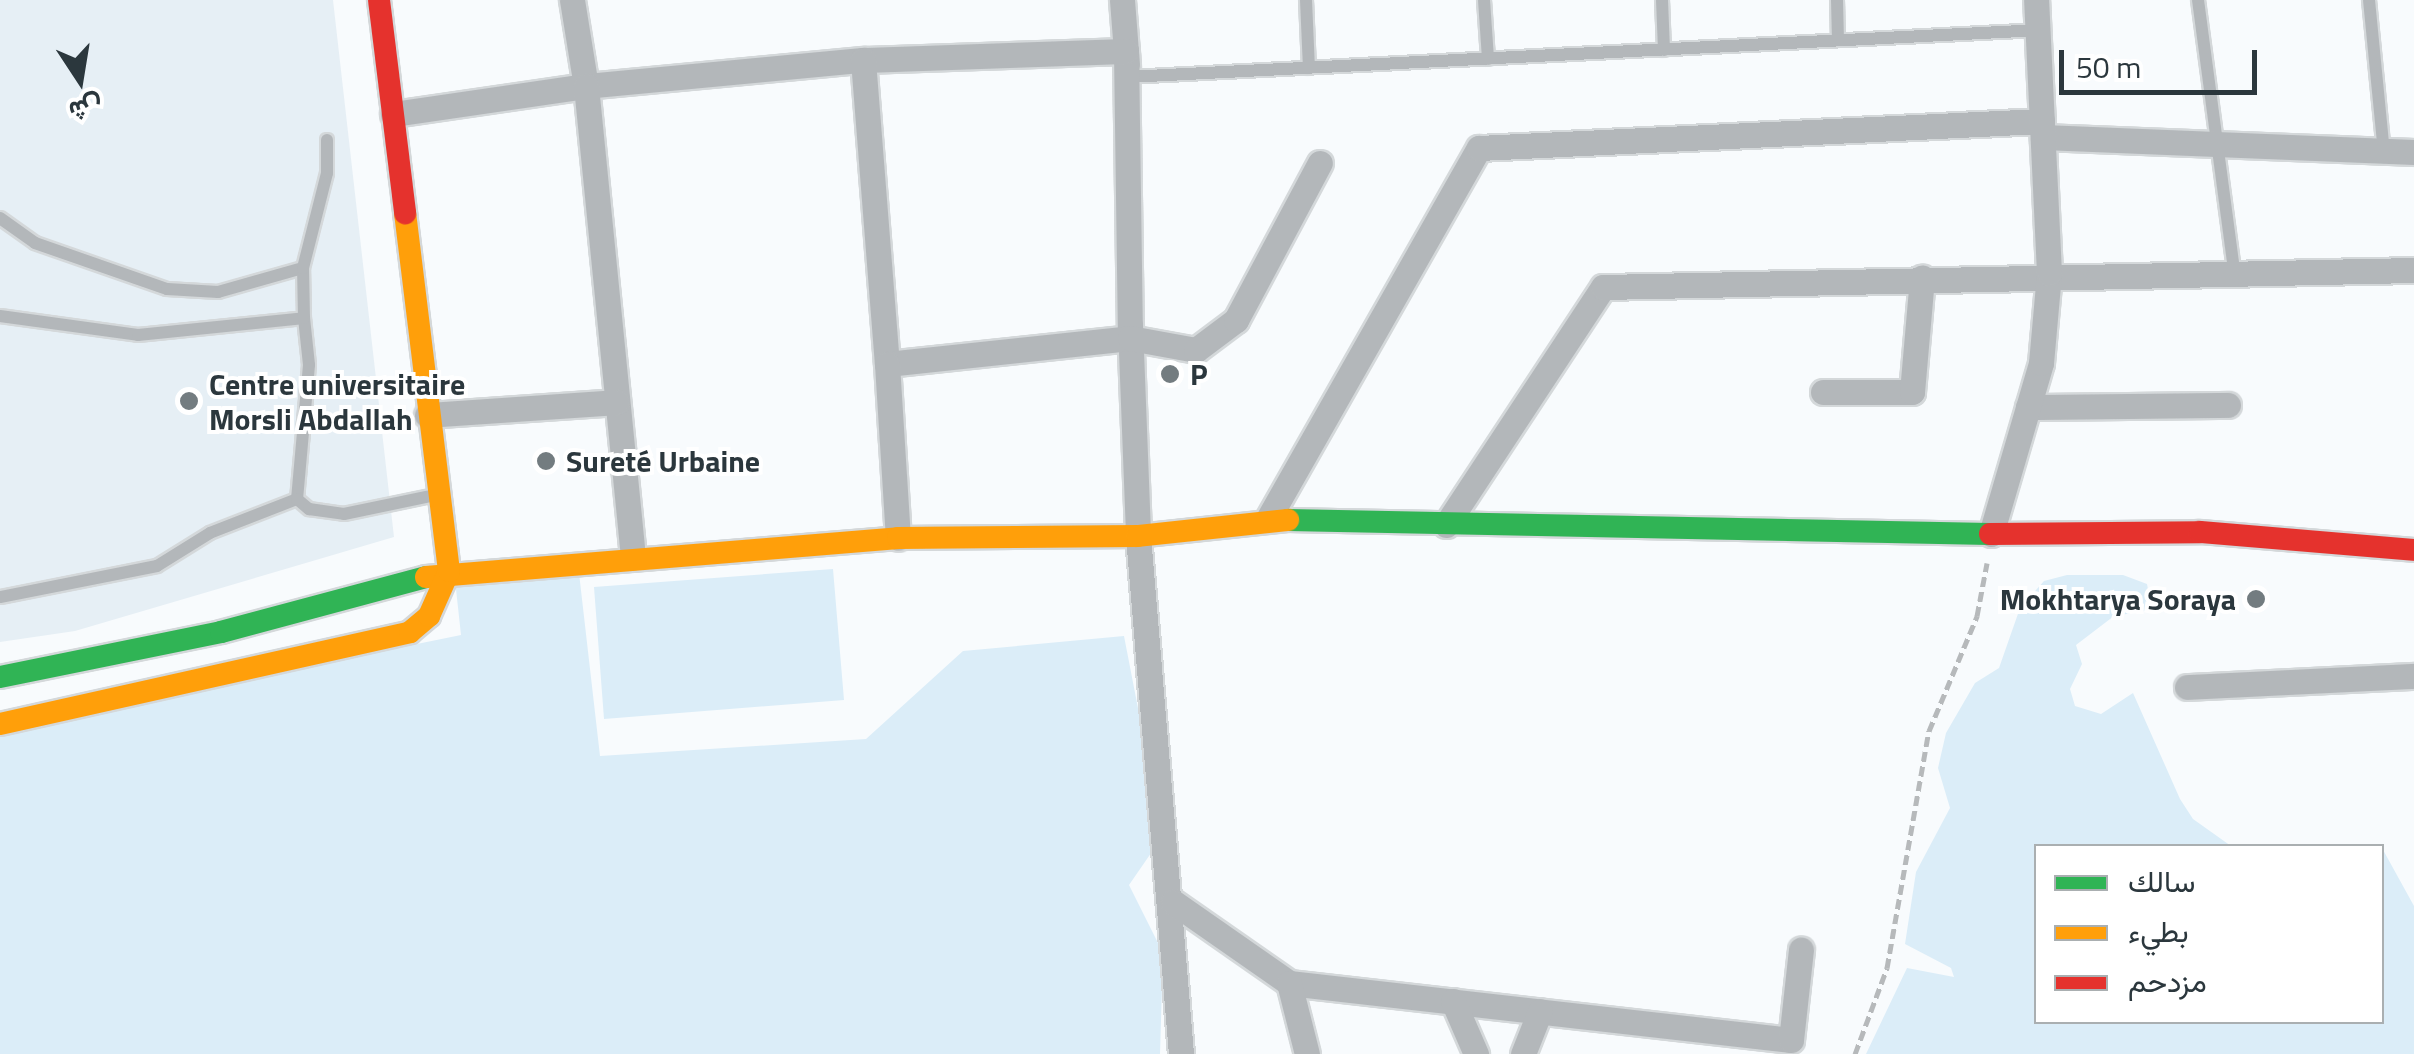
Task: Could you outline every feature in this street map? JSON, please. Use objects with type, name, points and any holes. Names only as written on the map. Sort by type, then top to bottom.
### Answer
[{"type":"street","points":[[0,724],[410,632],[429,616],[449,571],[436,495],[380,0]]},
{"type":"street","points":[[572,0],[586,86],[632,558]]},
{"type":"street","points":[[1122,0],[1128,78],[1130,338]]},
{"type":"street","points":[[1991,534],[2041,363],[2049,273],[2036,0]]},
{"type":"street","points":[[393,114],[586,86],[864,60],[1126,51]]},
{"type":"street","points":[[1126,51],[1130,338],[1138,536],[1173,902],[1181,1054]]},
{"type":"street","points":[[864,60],[898,538]]},
{"type":"street","points":[[1268,519],[1479,148],[2043,129],[2218,146],[2414,152]]},
{"type":"street","points":[[887,364],[1130,338],[1196,350],[1236,320],[1320,164]]},
{"type":"street","points":[[1446,525],[1603,287],[2049,273],[2114,278],[2234,271],[2414,270]]},
{"type":"street","points":[[1824,392],[1912,392],[1922,277]]},
{"type":"street","points":[[427,415],[617,402]]},
{"type":"street","points":[[2028,407],[2228,405]]},
{"type":"street","points":[[0,678],[221,632],[449,571],[898,538],[1138,536],[1268,519],[2044,535],[2200,532],[2414,550]]},
{"type":"street","points":[[2187,687],[2414,676]]},
{"type":"street","points":[[1173,902],[1289,983],[1540,1011],[1790,1047],[1801,950]]},
{"type":"street","points":[[1289,983],[1308,1054]]},
{"type":"street","points":[[1453,1001],[1476,1054]]},
{"type":"street","points":[[1524,1054],[1540,1011]]},
{"type":"lane","points":[[1306,0],[1309,68]]},
{"type":"lane","points":[[1484,0],[1488,59]]},
{"type":"lane","points":[[1662,0],[1664,50]]},
{"type":"lane","points":[[1836,0],[1838,40]]},
{"type":"lane","points":[[2198,0],[2234,271]]},
{"type":"lane","points":[[2368,0],[2384,152]]},
{"type":"lane","points":[[1128,78],[2039,30]]},
{"type":"lane","points":[[297,499],[308,395],[303,268],[327,173],[327,140]]},
{"type":"lane","points":[[0,218],[35,243],[168,289],[218,292],[303,268]]},
{"type":"lane","points":[[0,316],[108,326],[138,335],[304,318]]},
{"type":"lane","points":[[297,499],[309,509],[344,514],[436,495]]},
{"type":"lane","points":[[0,597],[157,566],[210,533],[297,499]]},
{"type":"path","points":[[1854,1054],[1887,968],[1930,731],[1978,616],[1991,534]]},
{"type":"shaded area","name":"Centre universitaire Morsli Abdallah","points":[[0,0],[333,0],[394,537],[75,631],[0,642]]},
{"type":"shaded area","points":[[833,569],[844,700],[604,719],[594,587]]},
{"type":"shaded area","points":[[579,573],[600,756],[866,739],[963,651],[1124,636],[1149,765],[1145,797],[1155,809],[1158,843],[1129,885],[1163,953],[1160,1054],[0,1054],[0,729],[461,635],[455,580]]},
{"type":"shaded area","points":[[2067,575],[2123,575],[2147,584],[2152,610],[2114,616],[2076,645],[2082,664],[2070,689],[2075,706],[2101,714],[2133,693],[2180,799],[2193,819],[2228,844],[2034,844],[2034,1024],[2384,1024],[2384,852],[2414,906],[2414,1054],[1866,1054],[1907,968],[1954,977],[1951,968],[1905,944],[1916,872],[1950,808],[1938,768],[1946,733],[1975,683],[1999,668],[2020,608],[2044,581]]},
{"type":"traffic: fast","points":[[1288,520],[1990,534]]},
{"type":"traffic: fast","points":[[0,677],[221,632],[426,577]]},
{"type":"traffic: slow","points":[[0,724],[410,632],[429,616],[449,571],[405,213]]},
{"type":"traffic: slow","points":[[426,577],[898,538],[1138,536],[1288,520]]},
{"type":"traffic: jam","points":[[379,0],[405,213]]},
{"type":"traffic: jam","points":[[1990,534],[2200,532],[2414,550]]},
{"type":"place","name":"P","points":[[1170,374]]},
{"type":"place","name":"Centre universitaire Morsli Abdallah","points":[[189,401]]},
{"type":"place","name":"Sureté Urbaine","points":[[546,461]]},
{"type":"place","name":"Mokhtarya Soraya","points":[[2256,599]]}]
